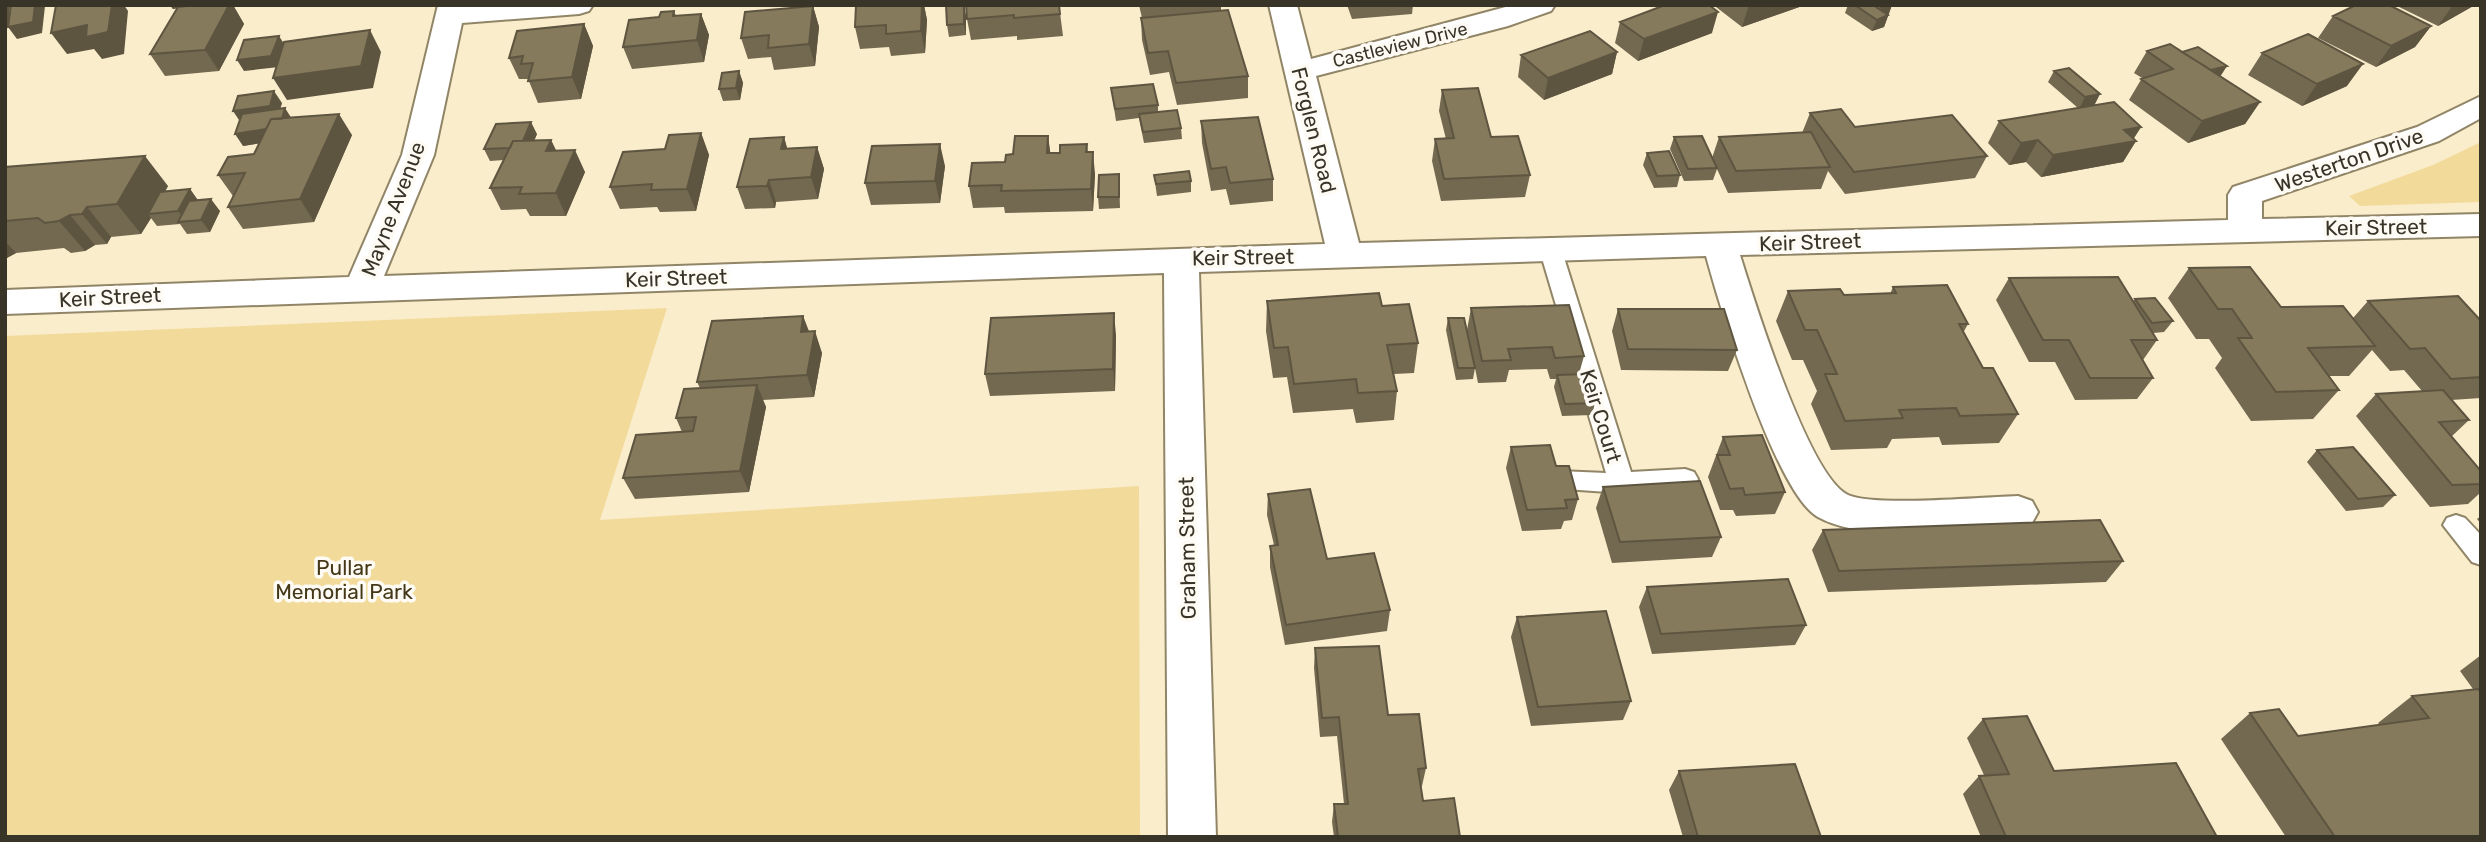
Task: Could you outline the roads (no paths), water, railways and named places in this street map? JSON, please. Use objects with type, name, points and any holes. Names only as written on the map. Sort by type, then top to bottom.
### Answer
[{"type":"street","points":[[451,10],[579,5]]},
{"type":"street","name":"Forglen Road","points":[[1283,5],[1345,254]]},
{"type":"street","name":"Castleview Drive","points":[[1299,71],[1498,20],[1541,5]]},
{"type":"street","name":"Mayne Avenue","points":[[361,290],[418,155],[451,10]]},
{"type":"street","name":"Westerton Drive","points":[[2245,230],[2245,195],[2428,134],[2481,105]]},
{"type":"street","name":"Keir Street","points":[[5,302],[138,294],[361,290],[1181,259],[2481,225]]},
{"type":"street","points":[[1720,245],[1740,314],[1791,444],[1812,486],[1831,505],[1856,514],[1882,516],[2018,512]]},
{"type":"street","name":"Graham Street","points":[[1181,259],[1192,837]]},
{"type":"lane","name":"Keir Court","points":[[1550,248],[1622,483],[1685,479]]},
{"type":"lane","points":[[1559,481],[1622,483]]},
{"type":"lane","points":[[2456,525],[2481,554]]},
{"type":"park label","name":"Pullar Memorial Park","points":[[344,579]]}]
